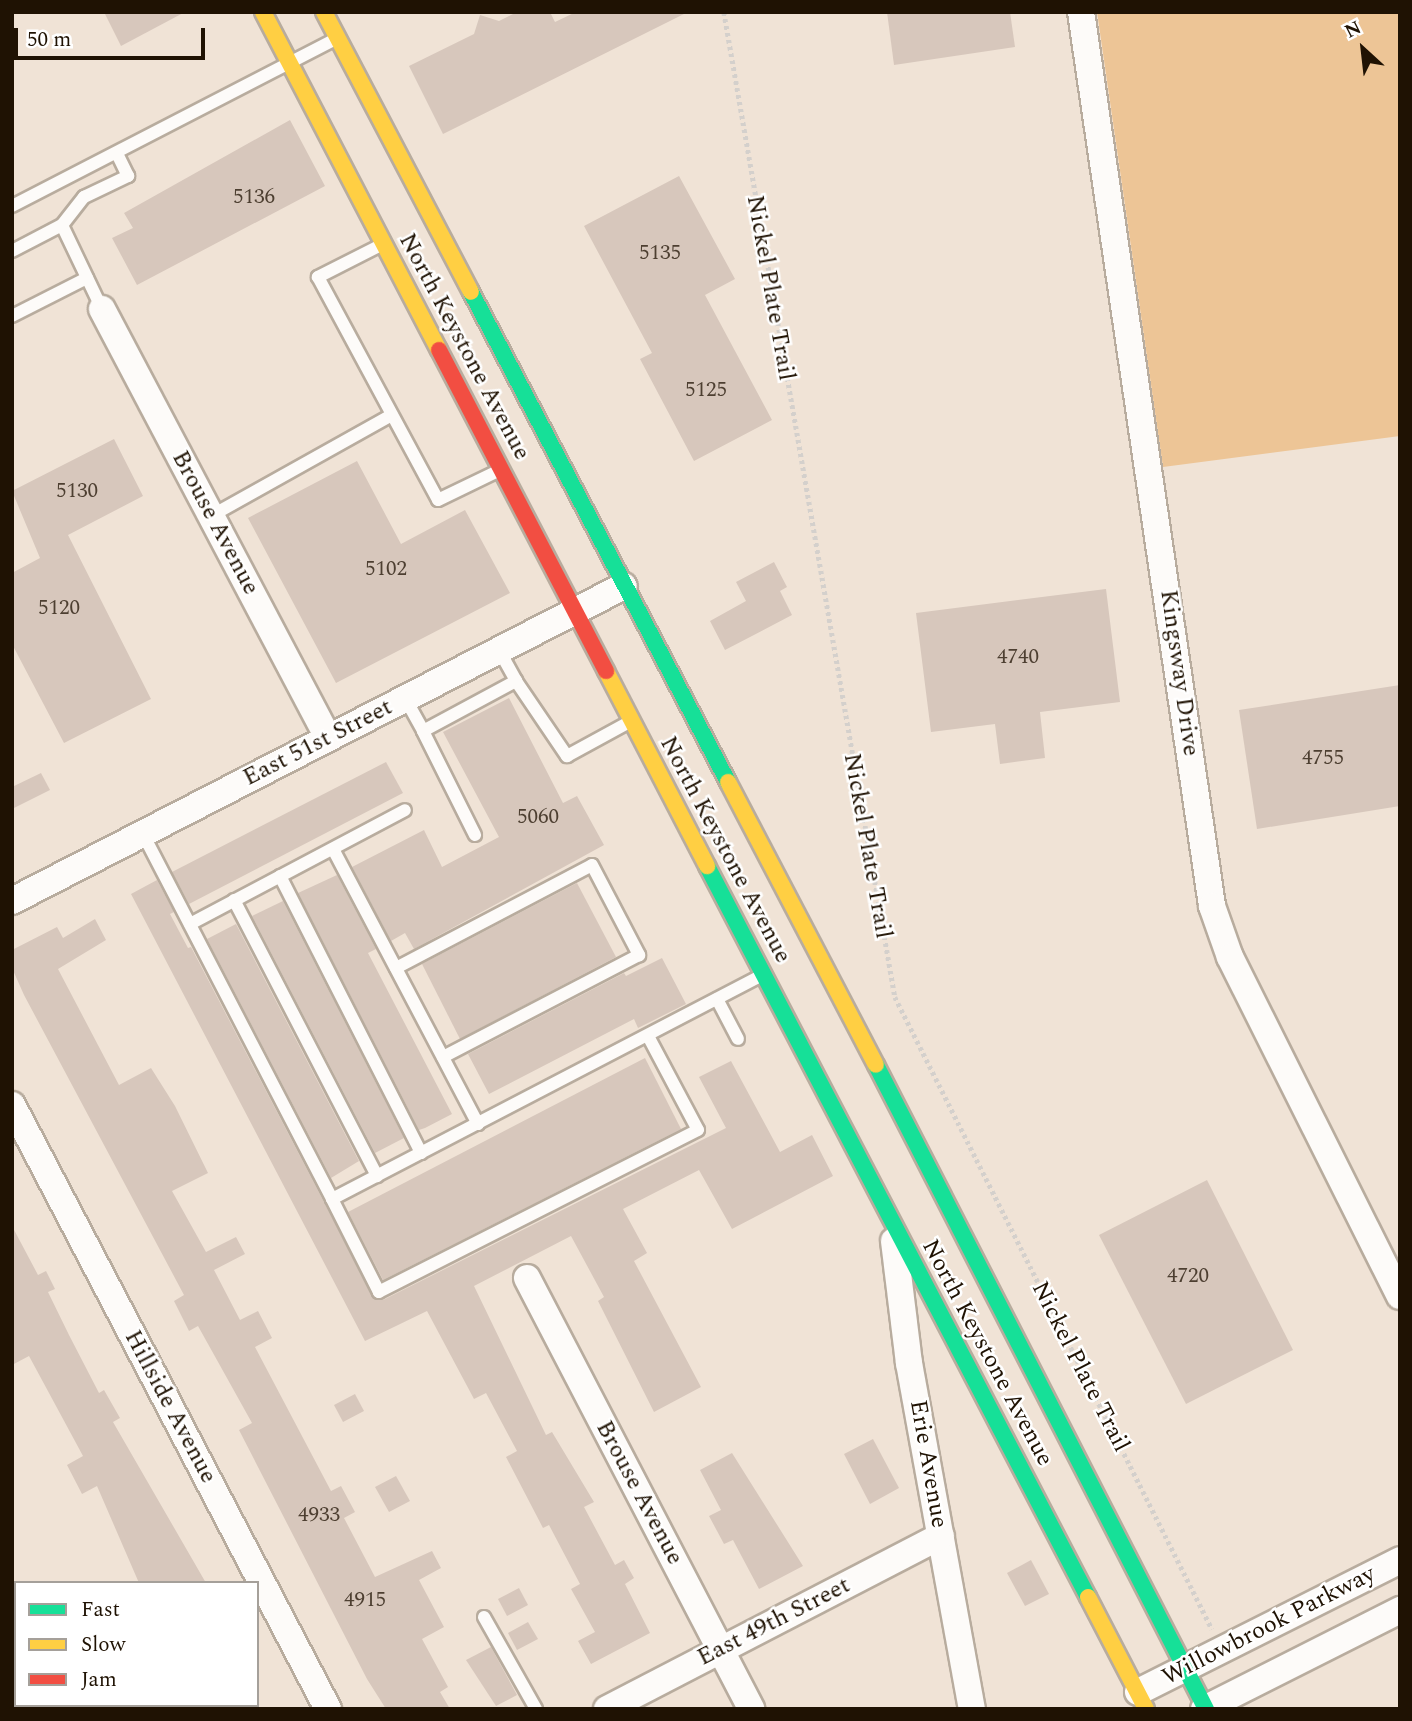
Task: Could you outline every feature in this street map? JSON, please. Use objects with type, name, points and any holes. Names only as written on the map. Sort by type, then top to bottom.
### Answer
[{"type":"main road","name":"North Keystone Avenue","points":[[263,12],[1142,1700]]},
{"type":"main road","name":"North Keystone Avenue","points":[[324,12],[1205,1708]]},
{"type":"street","name":"Kingsway Drive","points":[[1081,12],[1210,896],[1226,948],[1400,1296]]},
{"type":"street","name":"Brouse Avenue","points":[[102,309],[328,738]]},
{"type":"street","name":"East 51st Street","points":[[12,901],[624,586]]},
{"type":"street","name":"Hillside Avenue","points":[[12,1105],[328,1709]]},
{"type":"street","name":"Erie Avenue","points":[[891,1218],[909,1363],[972,1709]]},
{"type":"street","name":"Brouse Avenue","points":[[527,1278],[751,1709]]},
{"type":"street","name":"East 49th Street","points":[[607,1709],[941,1536]]},
{"type":"street","name":"Willowbrook Parkway","points":[[1142,1700],[1186,1668],[1400,1560]]},
{"type":"street","name":"Willowbrook Parkway","points":[[1205,1708],[1400,1610]]},
{"type":"lane","points":[[12,206],[117,153],[179,114],[290,64],[338,38]]},
{"type":"lane","points":[[12,251],[62,225],[84,197],[128,176],[117,153]]},
{"type":"lane","points":[[62,225],[102,309]]},
{"type":"lane","points":[[384,244],[318,277],[438,500],[502,470]]},
{"type":"lane","points":[[12,316],[87,278]]},
{"type":"lane","points":[[211,516],[392,415]]},
{"type":"lane","points":[[499,650],[516,681],[567,756],[632,720]]},
{"type":"lane","points":[[423,731],[516,681]]},
{"type":"lane","points":[[405,698],[475,835]]},
{"type":"lane","points":[[190,924],[405,810]]},
{"type":"lane","points":[[143,834],[379,1292],[698,1130],[648,1036]]},
{"type":"lane","points":[[333,849],[478,1124]]},
{"type":"lane","points":[[396,968],[592,865],[639,955],[443,1057]]},
{"type":"lane","points":[[280,876],[421,1153]]},
{"type":"lane","points":[[234,900],[377,1176]]},
{"type":"lane","points":[[332,1199],[764,974]]},
{"type":"lane","points":[[718,999],[738,1039]]},
{"type":"lane","points":[[484,1616],[536,1709]]},
{"type":"path","name":"Nickel Plate Trail","points":[[724,12],[895,997],[1206,1616]]},
{"type":"shaded area","points":[[1097,12],[1400,12],[1400,436],[1163,467]]},
{"type":"building","points":[[104,12],[185,12],[121,46]]},
{"type":"building","points":[[517,12],[550,12],[555,22],[576,12],[688,12],[443,134],[409,66],[474,34],[480,15],[499,21]]},
{"type":"building","points":[[887,12],[1010,12],[1015,47],[894,65]]},
{"type":"building","points":[[290,120],[325,186],[137,285],[112,238],[133,228],[124,213]]},
{"type":"building","points":[[679,176],[735,279],[705,295],[772,420],[694,461],[640,359],[652,353],[584,226]]},
{"type":"building","points":[[114,439],[143,496],[68,535],[151,699],[64,743],[12,644],[12,573],[40,558],[12,491]]},
{"type":"building","points":[[357,461],[401,544],[465,510],[510,593],[336,683],[248,518]]},
{"type":"building","points":[[774,562],[787,587],[780,591],[792,615],[725,650],[710,621],[746,601],[736,582]]},
{"type":"building","points":[[1106,589],[1120,702],[1040,712],[1045,758],[1000,764],[995,724],[931,732],[916,613]]},
{"type":"building","points":[[1400,685],[1400,806],[1257,829],[1239,710]]},
{"type":"building","points":[[509,698],[563,803],[577,796],[604,845],[414,949],[405,933],[391,941],[352,867],[424,830],[442,867],[499,837],[443,732]]},
{"type":"building","points":[[386,762],[403,793],[189,904],[172,872]]},
{"type":"building","points":[[41,773],[50,790],[12,809],[12,787]]},
{"type":"building","points":[[337,875],[376,949],[368,953],[452,1114],[425,1128],[419,1130],[298,893]]},
{"type":"building","points":[[157,880],[174,912],[170,914],[188,948],[191,947],[375,1300],[383,1300],[726,1128],[699,1077],[731,1061],[780,1152],[812,1135],[833,1176],[732,1229],[699,1170],[623,1209],[647,1253],[634,1261],[701,1387],[654,1412],[598,1301],[604,1297],[571,1236],[474,1286],[546,1435],[552,1432],[594,1502],[584,1507],[615,1565],[624,1560],[634,1578],[625,1584],[650,1633],[591,1664],[578,1641],[595,1632],[571,1589],[580,1584],[549,1525],[543,1528],[506,1457],[517,1451],[486,1393],[474,1399],[427,1311],[365,1341],[131,894]]},
{"type":"building","points":[[577,883],[616,957],[460,1039],[422,964]]},
{"type":"building","points":[[283,901],[404,1138],[375,1153],[252,916]]},
{"type":"building","points":[[95,919],[106,940],[58,969],[119,1085],[151,1068],[175,1106],[208,1173],[172,1191],[206,1252],[236,1237],[245,1254],[214,1270],[240,1320],[258,1311],[272,1338],[255,1347],[331,1491],[341,1486],[355,1512],[344,1518],[375,1577],[432,1551],[441,1568],[419,1580],[444,1627],[422,1639],[448,1687],[440,1692],[450,1709],[386,1709],[367,1679],[239,1430],[252,1423],[198,1326],[189,1331],[174,1301],[184,1295],[24,995],[12,968],[12,950],[57,927],[63,938]]},
{"type":"building","points":[[236,924],[359,1161],[331,1178],[207,939]]},
{"type":"building","points":[[662,958],[686,1004],[638,1028],[634,1019],[489,1094],[468,1054],[624,973],[626,976]]},
{"type":"building","points":[[645,1058],[681,1129],[383,1280],[348,1212]]},
{"type":"building","points":[[1207,1180],[1293,1350],[1186,1404],[1099,1235]]},
{"type":"building","points":[[12,1226],[38,1275],[46,1271],[55,1289],[48,1292],[69,1335],[99,1393],[104,1390],[120,1418],[113,1422],[205,1581],[138,1581],[97,1486],[82,1494],[67,1465],[83,1456],[29,1356],[12,1365]]},
{"type":"building","points":[[355,1394],[364,1411],[343,1422],[334,1405]]},
{"type":"building","points":[[873,1439],[899,1488],[870,1504],[844,1454]]},
{"type":"building","points":[[732,1453],[803,1566],[759,1589],[733,1540],[724,1544],[709,1516],[721,1510],[700,1470]]},
{"type":"building","points":[[396,1476],[410,1501],[389,1512],[375,1487]]},
{"type":"building","points":[[1031,1560],[1049,1594],[1025,1606],[1007,1573]]},
{"type":"building","points":[[519,1588],[528,1605],[507,1616],[498,1599]]},
{"type":"building","points":[[528,1622],[538,1639],[517,1650],[508,1633]]},
{"type":"building","points":[[491,1647],[517,1695],[496,1706],[466,1660]]},
{"type":"traffic: fast","points":[[471,292],[728,782]]},
{"type":"traffic: fast","points":[[707,866],[1088,1597]]},
{"type":"traffic: fast","points":[[876,1065],[1206,1709]]},
{"type":"traffic: slow","points":[[263,12],[439,350]]},
{"type":"traffic: slow","points":[[324,12],[471,292]]},
{"type":"traffic: slow","points":[[606,671],[707,866]]},
{"type":"traffic: slow","points":[[728,782],[876,1065]]},
{"type":"traffic: slow","points":[[1088,1597],[1146,1709]]},
{"type":"traffic: jam","points":[[439,350],[606,671]]}]
